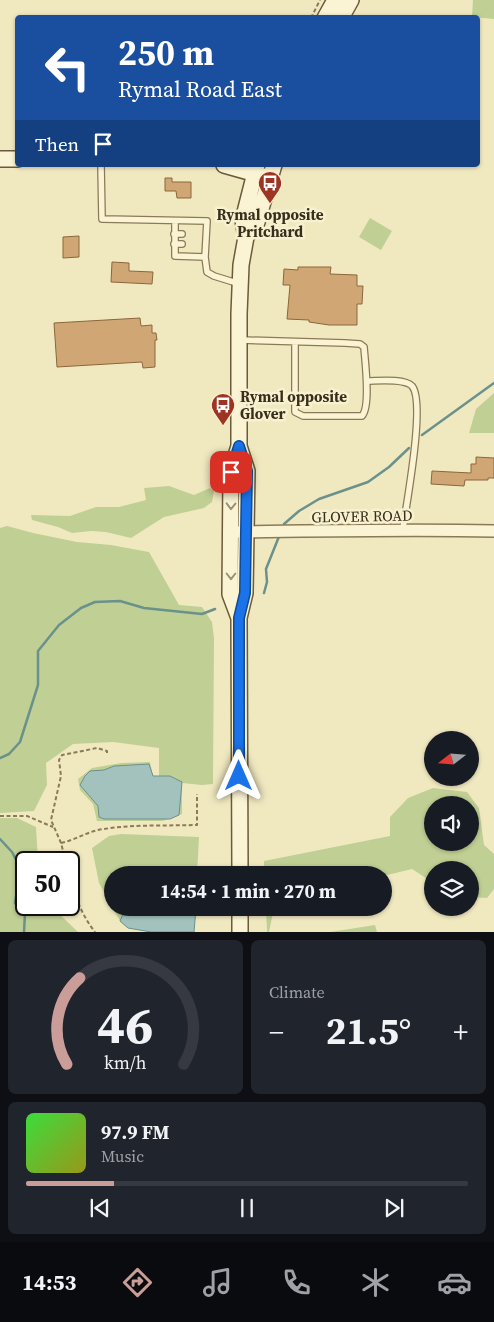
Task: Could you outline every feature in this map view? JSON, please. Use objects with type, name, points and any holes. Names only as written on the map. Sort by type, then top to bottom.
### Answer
[{"type":"main road","points":[[327,15],[335,0]]},
{"type":"main road","points":[[343,15],[351,0]]},
{"type":"main road","points":[[0,159],[15,159]]},
{"type":"main road","points":[[240,167],[272,171],[257,222],[246,238]]},
{"type":"main road","points":[[240,866],[239,618],[230,594],[238,532],[231,472],[239,446],[240,284],[246,238],[243,220],[256,169]]},
{"type":"main road","points":[[240,916],[240,932]]},
{"type":"street","name":"GLOVER ROAD","points":[[238,532],[403,529],[494,530]]},
{"type":"lane","points":[[101,167],[102,219],[175,222],[207,221],[205,257],[207,272],[240,284]]},
{"type":"lane","points":[[175,222],[175,256],[205,257]]},
{"type":"lane","points":[[174,234],[182,234]]},
{"type":"lane","points":[[198,234],[207,234]]},
{"type":"lane","points":[[174,244],[182,244]]},
{"type":"lane","points":[[199,245],[206,245]]},
{"type":"lane","points":[[239,340],[360,344],[364,347],[367,381],[365,412],[362,416],[304,416],[295,412],[295,342]]},
{"type":"lane","points":[[367,381],[401,381],[411,385],[417,395],[415,454],[403,529]]},
{"type":"path","points":[[312,15],[320,0]]},
{"type":"path","points":[[63,851],[51,820],[61,776],[59,760],[62,755],[97,748],[106,751],[107,755]]},
{"type":"path","points":[[61,844],[87,833],[106,829],[197,825],[197,794]]},
{"type":"path","points":[[0,816],[27,816],[54,827]]},
{"type":"path","points":[[80,909],[84,919],[95,932]]},
{"type":"green space","points":[[473,0],[494,0],[494,19],[472,15]]},
{"type":"green space","points":[[370,218],[392,231],[381,250],[359,237]]},
{"type":"green space","points":[[494,393],[494,433],[469,433],[476,409]]},
{"type":"green space","points":[[169,486],[194,495],[210,488],[214,491],[212,502],[204,508],[164,517],[131,538],[106,532],[72,533],[32,520],[31,515],[70,516],[96,507],[119,507],[146,500],[144,488]]},
{"type":"green space","points":[[7,526],[77,542],[111,545],[149,552],[179,605],[202,607],[212,622],[214,638],[213,784],[182,783],[182,814],[163,821],[97,821],[93,804],[80,790],[78,779],[92,768],[121,763],[150,762],[153,776],[159,776],[159,748],[113,742],[73,744],[46,763],[47,785],[34,811],[0,813],[0,528]]},
{"type":"green space","points":[[433,788],[467,792],[470,796],[424,796],[424,851],[479,851],[479,808],[484,845],[494,854],[494,889],[487,898],[479,898],[479,861],[424,861],[424,877],[412,869],[392,874],[392,866],[264,866],[264,861],[390,836],[390,817],[408,798]]},
{"type":"green space","points":[[0,818],[17,818],[36,827],[37,851],[15,851],[15,916],[61,916],[78,932],[0,932]]},
{"type":"green space","points":[[121,834],[199,837],[197,866],[104,866],[104,892],[99,883],[92,848],[109,836]]},
{"type":"green space","points":[[117,916],[181,916],[151,932],[128,928]]},
{"type":"green space","points":[[266,916],[272,916],[269,932],[267,932]]},
{"type":"green space","points":[[375,925],[377,932],[330,932]]},
{"type":"water","points":[[149,764],[153,776],[170,776],[182,782],[179,815],[170,819],[104,819],[99,817],[98,806],[80,785],[85,776],[90,771],[104,770],[114,766]]},
{"type":"water","points":[[122,916],[195,916],[194,932],[151,932],[128,928],[120,921]]},
{"type":"building","points":[[165,178],[172,178],[172,182],[191,182],[191,198],[177,198],[176,191],[165,191]]},
{"type":"building","points":[[79,236],[79,257],[63,258],[63,237]]},
{"type":"building","points":[[112,262],[129,263],[129,271],[153,272],[152,284],[111,282]]},
{"type":"building","points":[[298,267],[331,267],[330,274],[357,275],[357,286],[363,286],[362,304],[357,304],[357,325],[329,325],[309,322],[309,320],[287,319],[290,285],[283,285],[284,269],[298,270]]},
{"type":"building","points":[[140,318],[141,326],[152,325],[152,333],[156,333],[155,367],[143,368],[142,362],[57,367],[54,323]]},
{"type":"building","points":[[476,457],[494,458],[494,478],[488,478],[488,480],[465,480],[464,486],[431,484],[432,471],[471,473],[471,464],[476,464]]},
{"type":"waterway","points":[[422,435],[494,383]]},
{"type":"waterway","points":[[284,524],[299,511],[319,499],[368,482],[389,467],[409,448]]},
{"type":"waterway","points":[[264,593],[267,582],[266,569],[280,534]]},
{"type":"waterway","points":[[0,758],[9,754],[20,742],[38,685],[38,651],[59,625],[81,608],[95,602],[120,601],[144,608],[202,614],[215,609]]},
{"type":"waterway","points":[[0,839],[12,852],[24,875],[17,891],[15,903],[25,913],[24,932]]},
{"type":"place","name":"Rymal opposite Pritchard","points":[[270,204]]},
{"type":"place","name":"Rymal opposite Glover","points":[[223,426]]},
{"type":"route","points":[[231,472],[239,446],[247,471],[245,593],[239,618],[239,776]]}]
